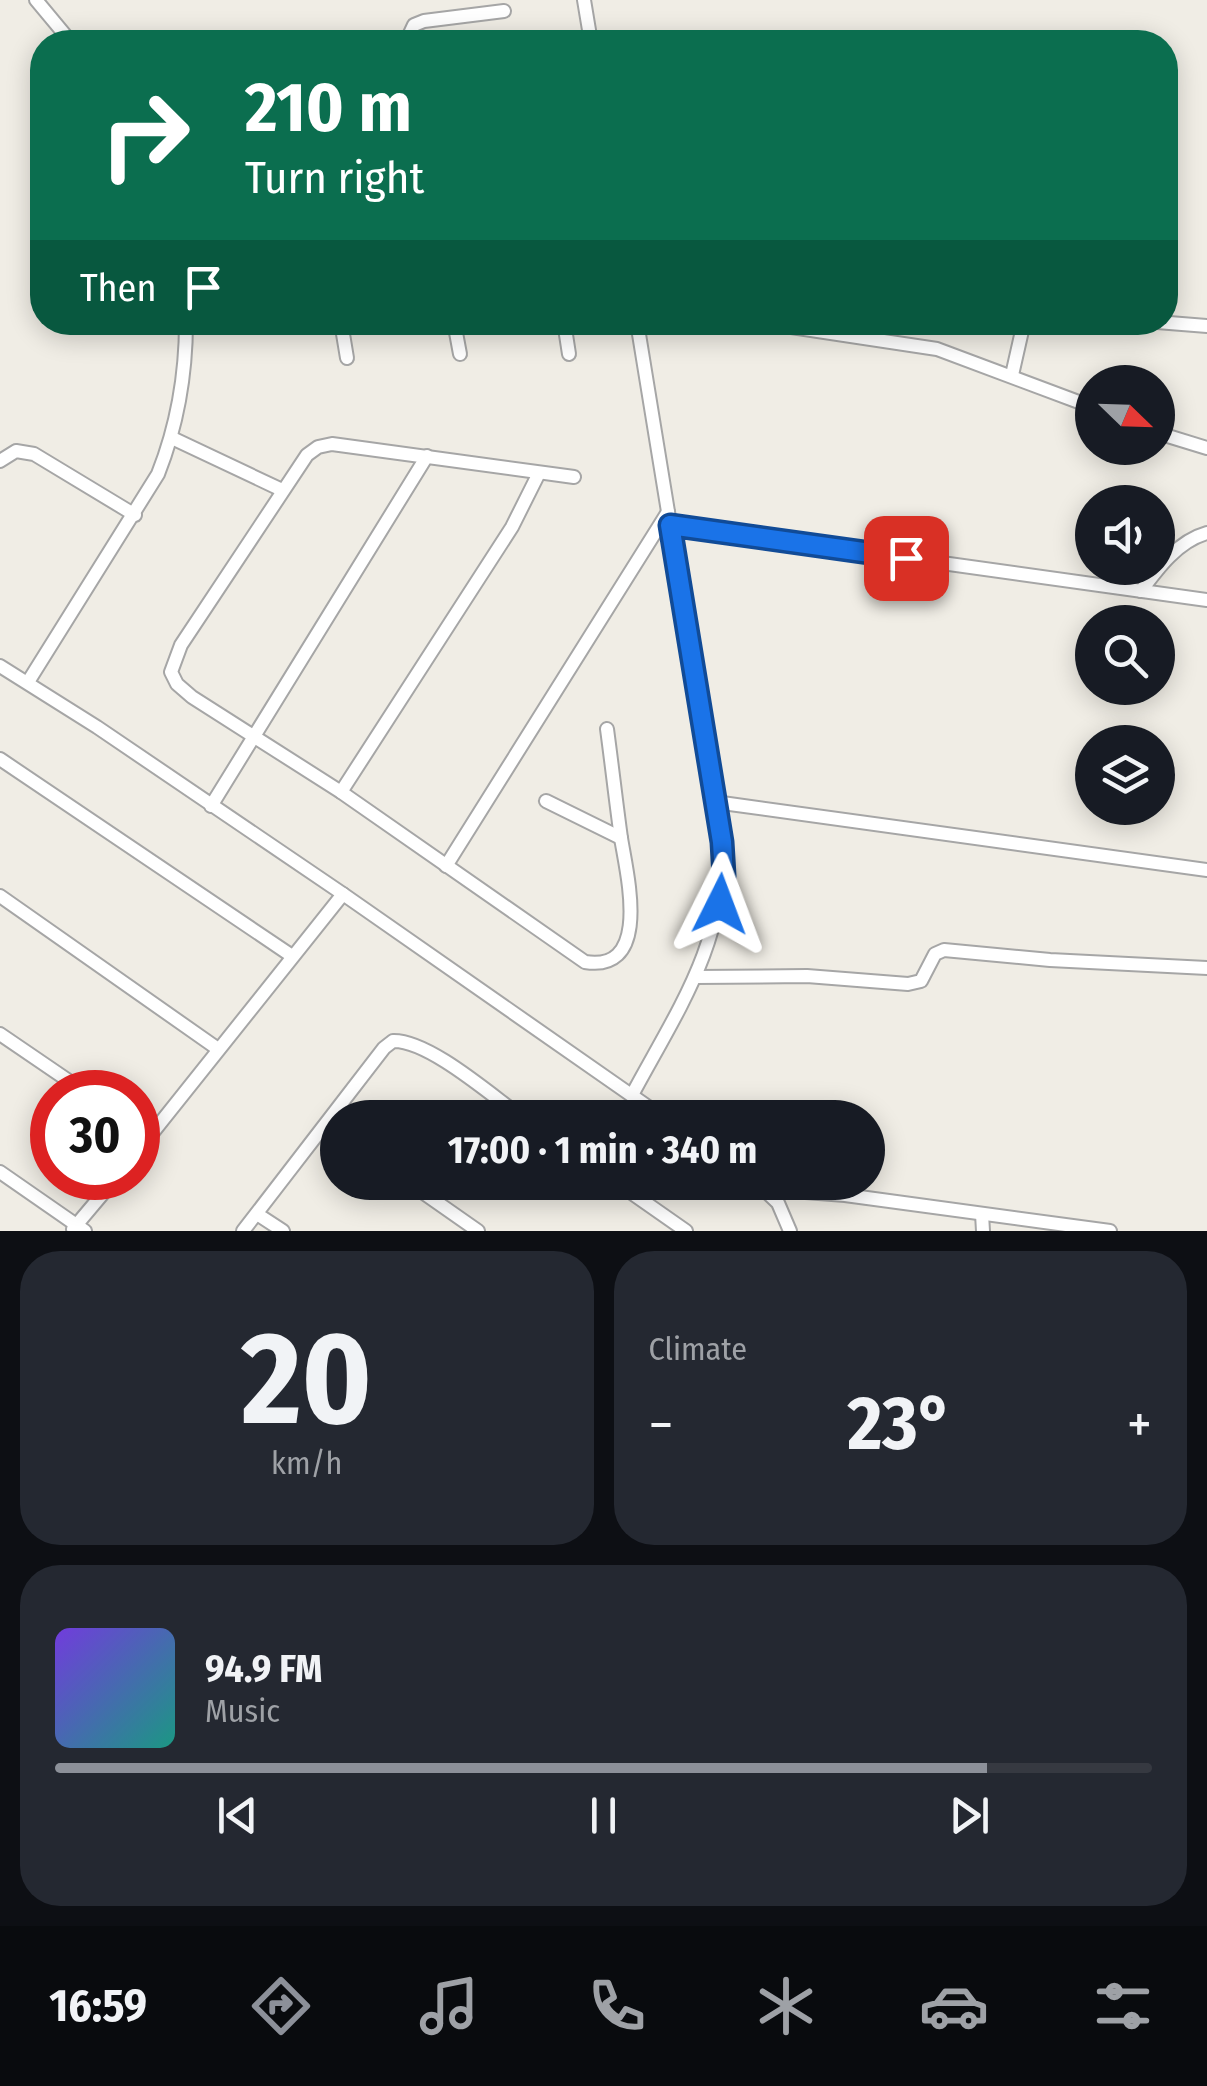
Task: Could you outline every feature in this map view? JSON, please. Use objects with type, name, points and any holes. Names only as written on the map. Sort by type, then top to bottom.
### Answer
[{"type":"street","points":[[36,0],[61,30]]},
{"type":"street","points":[[584,0],[590,30]]},
{"type":"street","points":[[412,30],[424,21],[504,11]]},
{"type":"street","points":[[1178,324],[1207,326]]},
{"type":"street","points":[[28,682],[158,474],[172,438],[186,335]]},
{"type":"street","points":[[344,335],[347,358]]},
{"type":"street","points":[[456,335],[460,354]]},
{"type":"street","points":[[566,335],[569,354]]},
{"type":"street","points":[[632,1095],[695,978],[710,941],[724,876],[639,335]]},
{"type":"street","points":[[844,335],[937,349],[1075,399]]},
{"type":"street","points":[[1012,375],[1021,335]]},
{"type":"street","points":[[172,438],[282,490]]},
{"type":"street","points":[[1175,438],[1207,448]]},
{"type":"street","points":[[0,443],[34,454],[135,515]]},
{"type":"street","points":[[574,477],[332,444],[318,447],[282,490],[181,645],[172,672],[177,684],[192,697],[341,792],[586,962],[603,965],[622,946],[633,911],[607,730]]},
{"type":"street","points":[[0,461],[16,451]]},
{"type":"street","points":[[211,806],[427,456]]},
{"type":"street","points":[[341,792],[512,528],[539,474]]},
{"type":"street","points":[[669,519],[1207,600]]},
{"type":"street","points":[[446,866],[669,519]]},
{"type":"street","points":[[1141,591],[1161,564],[1188,542],[1207,533]]},
{"type":"street","points":[[0,666],[342,894],[639,1100]]},
{"type":"street","points":[[0,758],[292,956]]},
{"type":"street","points":[[546,801],[621,838]]},
{"type":"street","points":[[715,802],[1207,870]]},
{"type":"street","points":[[160,1114],[218,1049],[342,894]]},
{"type":"street","points":[[0,896],[218,1049]]},
{"type":"street","points":[[695,978],[806,976],[908,984],[921,981],[935,954],[944,950],[1207,968]]},
{"type":"street","points":[[0,1034],[52,1070]]},
{"type":"street","points":[[351,1100],[392,1041],[413,1044],[497,1100]]},
{"type":"street","points":[[243,1231],[320,1144]]},
{"type":"street","points":[[0,1172],[77,1229],[99,1200]]},
{"type":"street","points":[[434,1200],[478,1231]]},
{"type":"street","points":[[642,1200],[686,1231]]},
{"type":"street","points":[[772,1200],[786,1217],[790,1231]]},
{"type":"street","points":[[881,1200],[1110,1231]]},
{"type":"street","points":[[258,1214],[283,1231]]},
{"type":"street","points":[[982,1214],[983,1231]]},
{"type":"route","points":[[720,904],[724,876],[722,842],[670,525],[906,558]]}]
